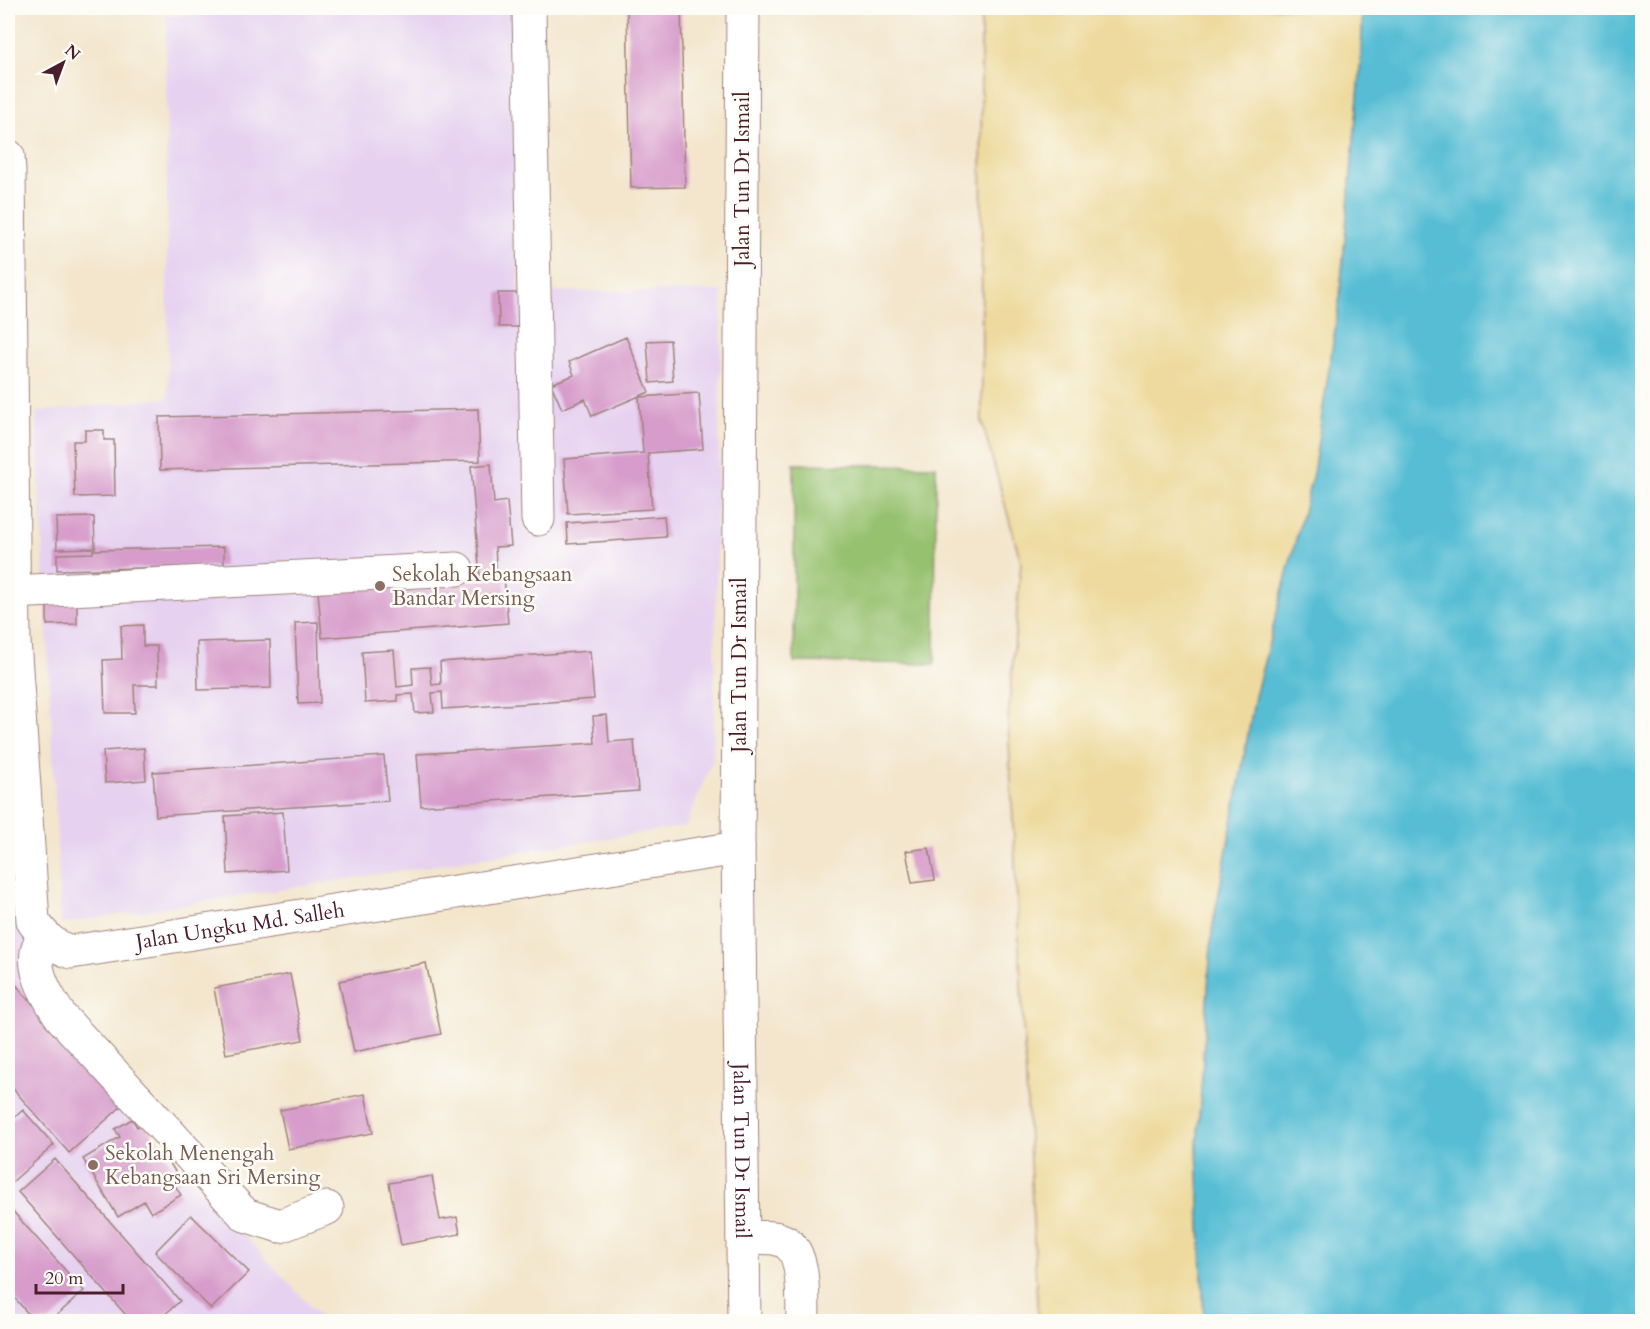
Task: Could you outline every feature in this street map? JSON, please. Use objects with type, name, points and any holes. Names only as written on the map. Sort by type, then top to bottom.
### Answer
[{"type":"street","points":[[529,8],[538,519]]},
{"type":"street","name":"Jalan Tun Dr Ismail","points":[[743,8],[738,848],[744,1322]]},
{"type":"street","points":[[8,156],[13,592],[11,639],[33,921],[44,936],[38,943],[37,969],[50,1002],[61,1017],[245,1215],[280,1226],[327,1208]]},
{"type":"street","points":[[13,592],[457,569]]},
{"type":"street","name":"Jalan Ungku Md. Salleh","points":[[44,936],[56,947],[71,952],[738,848]]},
{"type":"street","points":[[743,1238],[783,1240],[792,1247],[799,1257],[803,1322]]},
{"type":"shaded area","name":"Sekolah Kebangsaan Bandar Mersing","points":[[311,8],[514,8],[519,292],[722,291],[713,759],[686,826],[61,924],[36,412],[168,398],[166,16]]},
{"type":"shaded area","name":"Sekolah Menengah Kebangsaan Sri Mersing","points":[[8,806],[34,1009],[324,1321],[8,1321]]},
{"type":"green space","points":[[794,464],[936,466],[935,664],[794,662]]},
{"type":"sand","points":[[981,8],[1363,8],[1360,75],[1339,304],[1313,474],[1255,697],[1212,931],[1197,1147],[1204,1321],[1038,1321],[1008,722],[1021,562],[982,422]]},
{"type":"water","points":[[1363,8],[1642,8],[1642,1321],[1204,1321],[1197,1147],[1212,931],[1255,697],[1313,474],[1339,304],[1360,75]]},
{"type":"building","points":[[627,8],[681,8],[685,187],[631,188]]},
{"type":"building","points":[[498,293],[518,293],[518,327],[499,327]]},
{"type":"building","points":[[626,337],[649,392],[592,416],[585,399],[562,409],[551,384],[574,375],[569,362]]},
{"type":"building","points":[[670,340],[673,381],[650,383],[647,341]]},
{"type":"building","points":[[699,393],[703,449],[648,453],[652,509],[568,514],[564,459],[643,453],[639,397]]},
{"type":"building","points":[[478,409],[480,461],[160,470],[159,417]]},
{"type":"building","points":[[85,430],[104,430],[104,440],[114,440],[115,496],[75,497],[73,441],[85,441]]},
{"type":"building","points":[[491,464],[494,503],[507,501],[511,546],[495,547],[497,577],[504,577],[508,623],[322,638],[318,591],[480,579],[471,466]]},
{"type":"building","points":[[664,516],[666,537],[568,544],[567,523]]},
{"type":"building","points":[[94,517],[95,548],[57,549],[56,518]]},
{"type":"building","points":[[224,547],[224,566],[57,570],[57,554],[93,553],[93,550]]},
{"type":"building","points":[[47,604],[77,604],[77,624],[47,625]]},
{"type":"building","points":[[318,622],[320,703],[298,704],[295,623]]},
{"type":"building","points":[[143,625],[143,646],[157,646],[158,685],[134,685],[135,713],[105,713],[103,660],[122,659],[121,626]]},
{"type":"building","points":[[270,640],[271,688],[198,690],[197,642]]},
{"type":"building","points":[[394,650],[397,687],[413,685],[412,668],[430,667],[432,685],[441,684],[440,662],[590,651],[594,699],[443,709],[442,692],[432,693],[434,712],[415,713],[413,694],[397,695],[398,701],[365,703],[362,652]]},
{"type":"building","points":[[607,715],[609,742],[634,740],[638,791],[421,806],[417,754],[595,743],[593,716]]},
{"type":"building","points":[[144,748],[146,780],[105,783],[103,751]]},
{"type":"building","points":[[384,756],[388,801],[156,816],[153,772]]},
{"type":"building","points":[[283,812],[287,870],[228,874],[225,816]]},
{"type":"building","points":[[929,848],[935,880],[912,883],[906,851]]},
{"type":"building","points":[[426,963],[441,1034],[354,1052],[339,981]]},
{"type":"building","points":[[290,974],[303,1040],[226,1054],[214,988]]},
{"type":"building","points":[[8,976],[123,1105],[69,1153],[8,1083]]},
{"type":"building","points":[[365,1094],[373,1133],[288,1149],[280,1110]]},
{"type":"building","points":[[23,1110],[54,1145],[11,1183],[8,1179],[8,1117],[10,1121]]},
{"type":"building","points":[[132,1119],[137,1127],[146,1122],[180,1180],[174,1184],[181,1195],[151,1213],[144,1201],[118,1217],[83,1159],[120,1137],[115,1129]]},
{"type":"building","points":[[55,1159],[180,1301],[156,1322],[132,1322],[18,1192]]},
{"type":"building","points":[[432,1176],[440,1220],[457,1217],[460,1234],[401,1245],[389,1183]]},
{"type":"building","points":[[8,1206],[84,1291],[49,1322],[35,1322],[8,1290]]},
{"type":"building","points":[[191,1215],[249,1272],[211,1309],[155,1252]]},
{"type":"place","name":"Sekolah Kebangsaan Bandar Mersing","points":[[380,586]]},
{"type":"place","name":"Sekolah Menengah Kebangsaan Sri Mersing","points":[[93,1165]]}]
